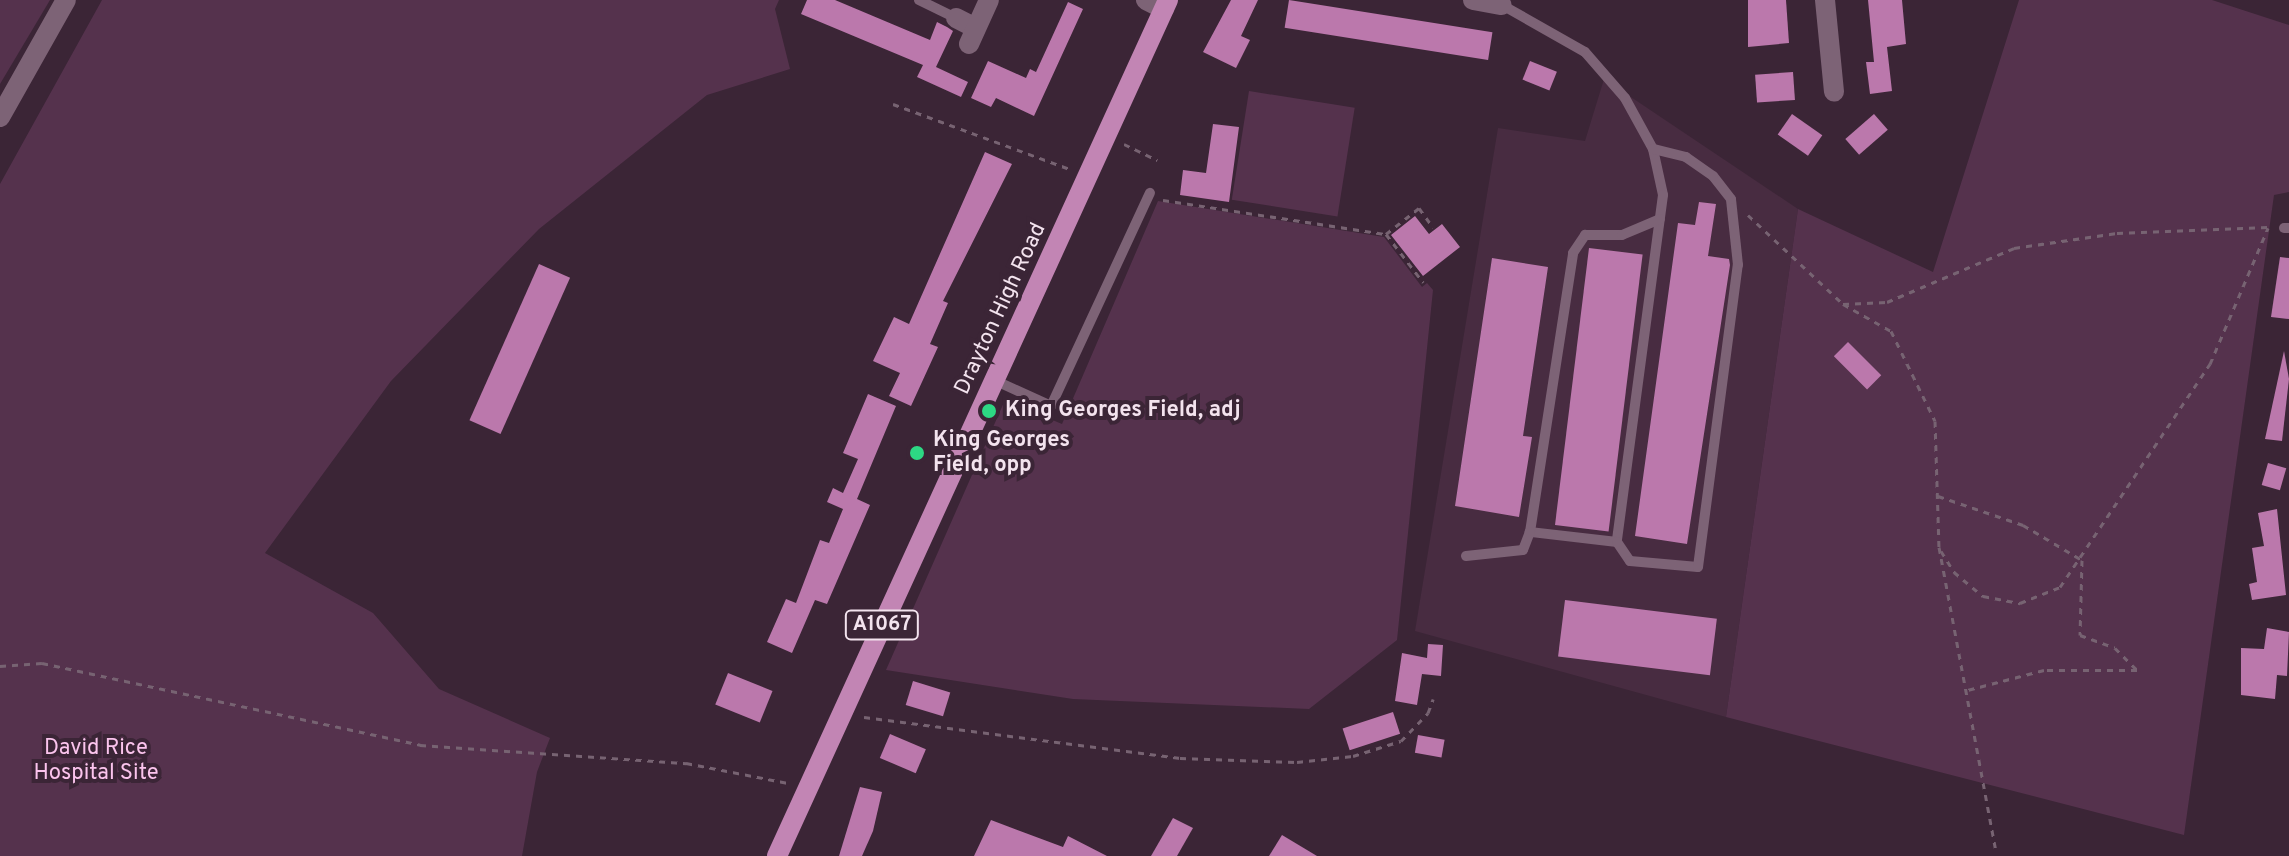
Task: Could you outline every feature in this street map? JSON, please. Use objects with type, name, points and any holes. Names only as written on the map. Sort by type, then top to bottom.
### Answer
[{"type":"main road","name":"Drayton High Road","points":[[777,856],[812,788],[1089,174],[1159,3]]},
{"type":"street","points":[[0,117],[66,0]]},
{"type":"street","points":[[956,18],[972,36],[989,0]]},
{"type":"street","points":[[1473,0],[1502,5]]},
{"type":"street","points":[[1825,0],[1834,92]]},
{"type":"lane","points":[[919,0],[956,18]]},
{"type":"lane","points":[[1502,5],[1585,52],[1625,98],[1653,149],[1663,195],[1617,542],[1630,561],[1698,567],[1738,265],[1731,199],[1713,176],[1686,157],[1653,149]]},
{"type":"lane","points":[[994,380],[1051,406],[1149,195]]},
{"type":"lane","points":[[1466,556],[1523,550],[1530,532],[1573,253],[1585,235],[1622,235],[1660,219]]},
{"type":"lane","points":[[1530,532],[1617,542]]},
{"type":"path","points":[[893,104],[1089,174]]},
{"type":"path","points":[[1106,136],[1157,160]]},
{"type":"path","points":[[1149,195],[1386,234],[1423,282]]},
{"type":"path","points":[[1731,199],[1843,304],[1891,331],[1935,421],[1939,547],[1996,853]]},
{"type":"path","points":[[1386,234],[1419,208],[1433,227]]},
{"type":"path","points":[[1939,547],[1954,572],[1983,596],[2020,603],[2060,587],[2082,560],[2210,364],[2268,227]]},
{"type":"path","points":[[1843,304],[1887,302],[2014,248],[2144,231],[2287,228]]},
{"type":"path","points":[[1938,496],[2023,525],[2082,560]]},
{"type":"path","points":[[1968,690],[2044,670],[2137,670],[2115,648],[2080,635],[2082,560]]},
{"type":"path","points":[[0,666],[72,669],[420,745],[686,763],[812,788]]},
{"type":"path","points":[[844,713],[1180,758],[1297,762],[1353,756],[1401,741],[1428,713],[1433,699]]},
{"type":"shaded area","points":[[1604,79],[1798,209],[1726,717],[1415,631],[1498,128],[1585,141]]},
{"type":"green space","points":[[0,0],[50,0],[0,84]]},
{"type":"green space","name":"David Rice Hospital Site","points":[[102,0],[779,0],[775,9],[790,69],[707,95],[539,229],[391,381],[265,553],[373,613],[439,689],[550,738],[537,772],[522,856],[0,856],[0,184]]},
{"type":"green space","points":[[2019,0],[2212,0],[2289,25],[2289,192],[2274,195],[2184,835],[1726,717],[1798,209],[1933,272]]},
{"type":"green space","points":[[1249,91],[1355,108],[1337,216],[1232,200]]},
{"type":"green space","points":[[1158,201],[1384,237],[1422,287],[1427,283],[1433,290],[1397,640],[1309,709],[1073,699],[886,670],[1005,400],[1062,424]]},
{"type":"building","points":[[807,0],[835,0],[930,40],[937,22],[947,27],[953,31],[936,67],[968,82],[961,97],[917,77],[923,65],[801,14]]},
{"type":"building","points":[[1231,0],[1258,0],[1241,36],[1250,40],[1236,68],[1203,52]]},
{"type":"building","points":[[1289,0],[1492,32],[1488,60],[1285,28]]},
{"type":"building","points":[[1748,0],[1786,0],[1789,43],[1748,47]]},
{"type":"building","points":[[1868,0],[1902,0],[1906,44],[1887,47],[1892,91],[1870,94],[1866,62],[1874,62]]},
{"type":"building","points":[[1068,2],[1083,9],[1034,116],[996,98],[991,107],[971,98],[988,61],[1026,78],[1030,69],[1036,72]]},
{"type":"building","points":[[1530,61],[1557,72],[1549,90],[1523,80]]},
{"type":"building","points":[[1793,72],[1795,100],[1757,103],[1755,75]]},
{"type":"building","points":[[1792,114],[1822,135],[1808,156],[1778,134]]},
{"type":"building","points":[[1874,114],[1888,130],[1859,155],[1845,139]]},
{"type":"building","points":[[1213,124],[1239,127],[1229,202],[1180,195],[1183,170],[1206,173]]},
{"type":"building","points":[[985,152],[1012,164],[943,301],[948,303],[930,344],[938,347],[911,406],[889,396],[900,373],[873,361],[894,317],[909,324]]},
{"type":"building","points":[[1699,202],[1716,204],[1708,256],[1729,259],[1730,265],[1687,544],[1635,536],[1678,223],[1695,225]]},
{"type":"building","points":[[1415,216],[1429,234],[1442,224],[1460,247],[1423,276],[1391,235]]},
{"type":"building","points":[[1589,248],[1643,255],[1609,532],[1555,525]]},
{"type":"building","points":[[2280,257],[2289,258],[2289,319],[2271,317]]},
{"type":"building","points":[[1492,258],[1548,267],[1523,436],[1532,437],[1519,517],[1455,506]]},
{"type":"building","points":[[539,264],[570,278],[501,434],[469,420]]},
{"type":"building","points":[[1848,342],[1881,375],[1867,389],[1834,356]]},
{"type":"building","points":[[2284,351],[2289,379],[2282,441],[2265,439]]},
{"type":"building","points":[[868,394],[896,406],[857,499],[870,505],[827,604],[815,600],[792,653],[767,642],[786,599],[796,603],[820,540],[829,543],[843,509],[827,502],[833,488],[843,493],[858,459],[843,453]]},
{"type":"building","points":[[2268,463],[2286,468],[2280,490],[2262,485]]},
{"type":"building","points":[[2277,509],[2286,595],[2252,600],[2249,584],[2257,582],[2252,548],[2264,546],[2258,513]]},
{"type":"building","points":[[1565,600],[1717,619],[1710,675],[1558,657]]},
{"type":"building","points":[[2267,628],[2289,632],[2287,676],[2277,675],[2275,699],[2241,695],[2241,648],[2264,649]]},
{"type":"building","points":[[1428,644],[1443,645],[1441,676],[1422,674],[1417,705],[1395,701],[1402,653],[1427,658]]},
{"type":"building","points":[[728,673],[773,691],[760,723],[715,705]]},
{"type":"building","points":[[913,681],[950,692],[943,716],[906,705]]},
{"type":"building","points":[[1393,712],[1400,734],[1350,750],[1343,728]]},
{"type":"building","points":[[890,734],[926,749],[916,773],[880,758]]},
{"type":"building","points":[[1418,735],[1445,740],[1441,757],[1415,753]]},
{"type":"building","points":[[860,787],[882,792],[873,831],[862,856],[839,856]]},
{"type":"building","points":[[1173,818],[1193,828],[1177,856],[1151,856]]},
{"type":"building","points":[[991,820],[1063,847],[1068,836],[1107,856],[974,856]]},
{"type":"building","points":[[1282,835],[1317,856],[1269,856]]},
{"type":"place","name":"King Georges Field, adj","points":[[989,411]]},
{"type":"place","name":"King Georges Field, opp","points":[[917,453]]}]
